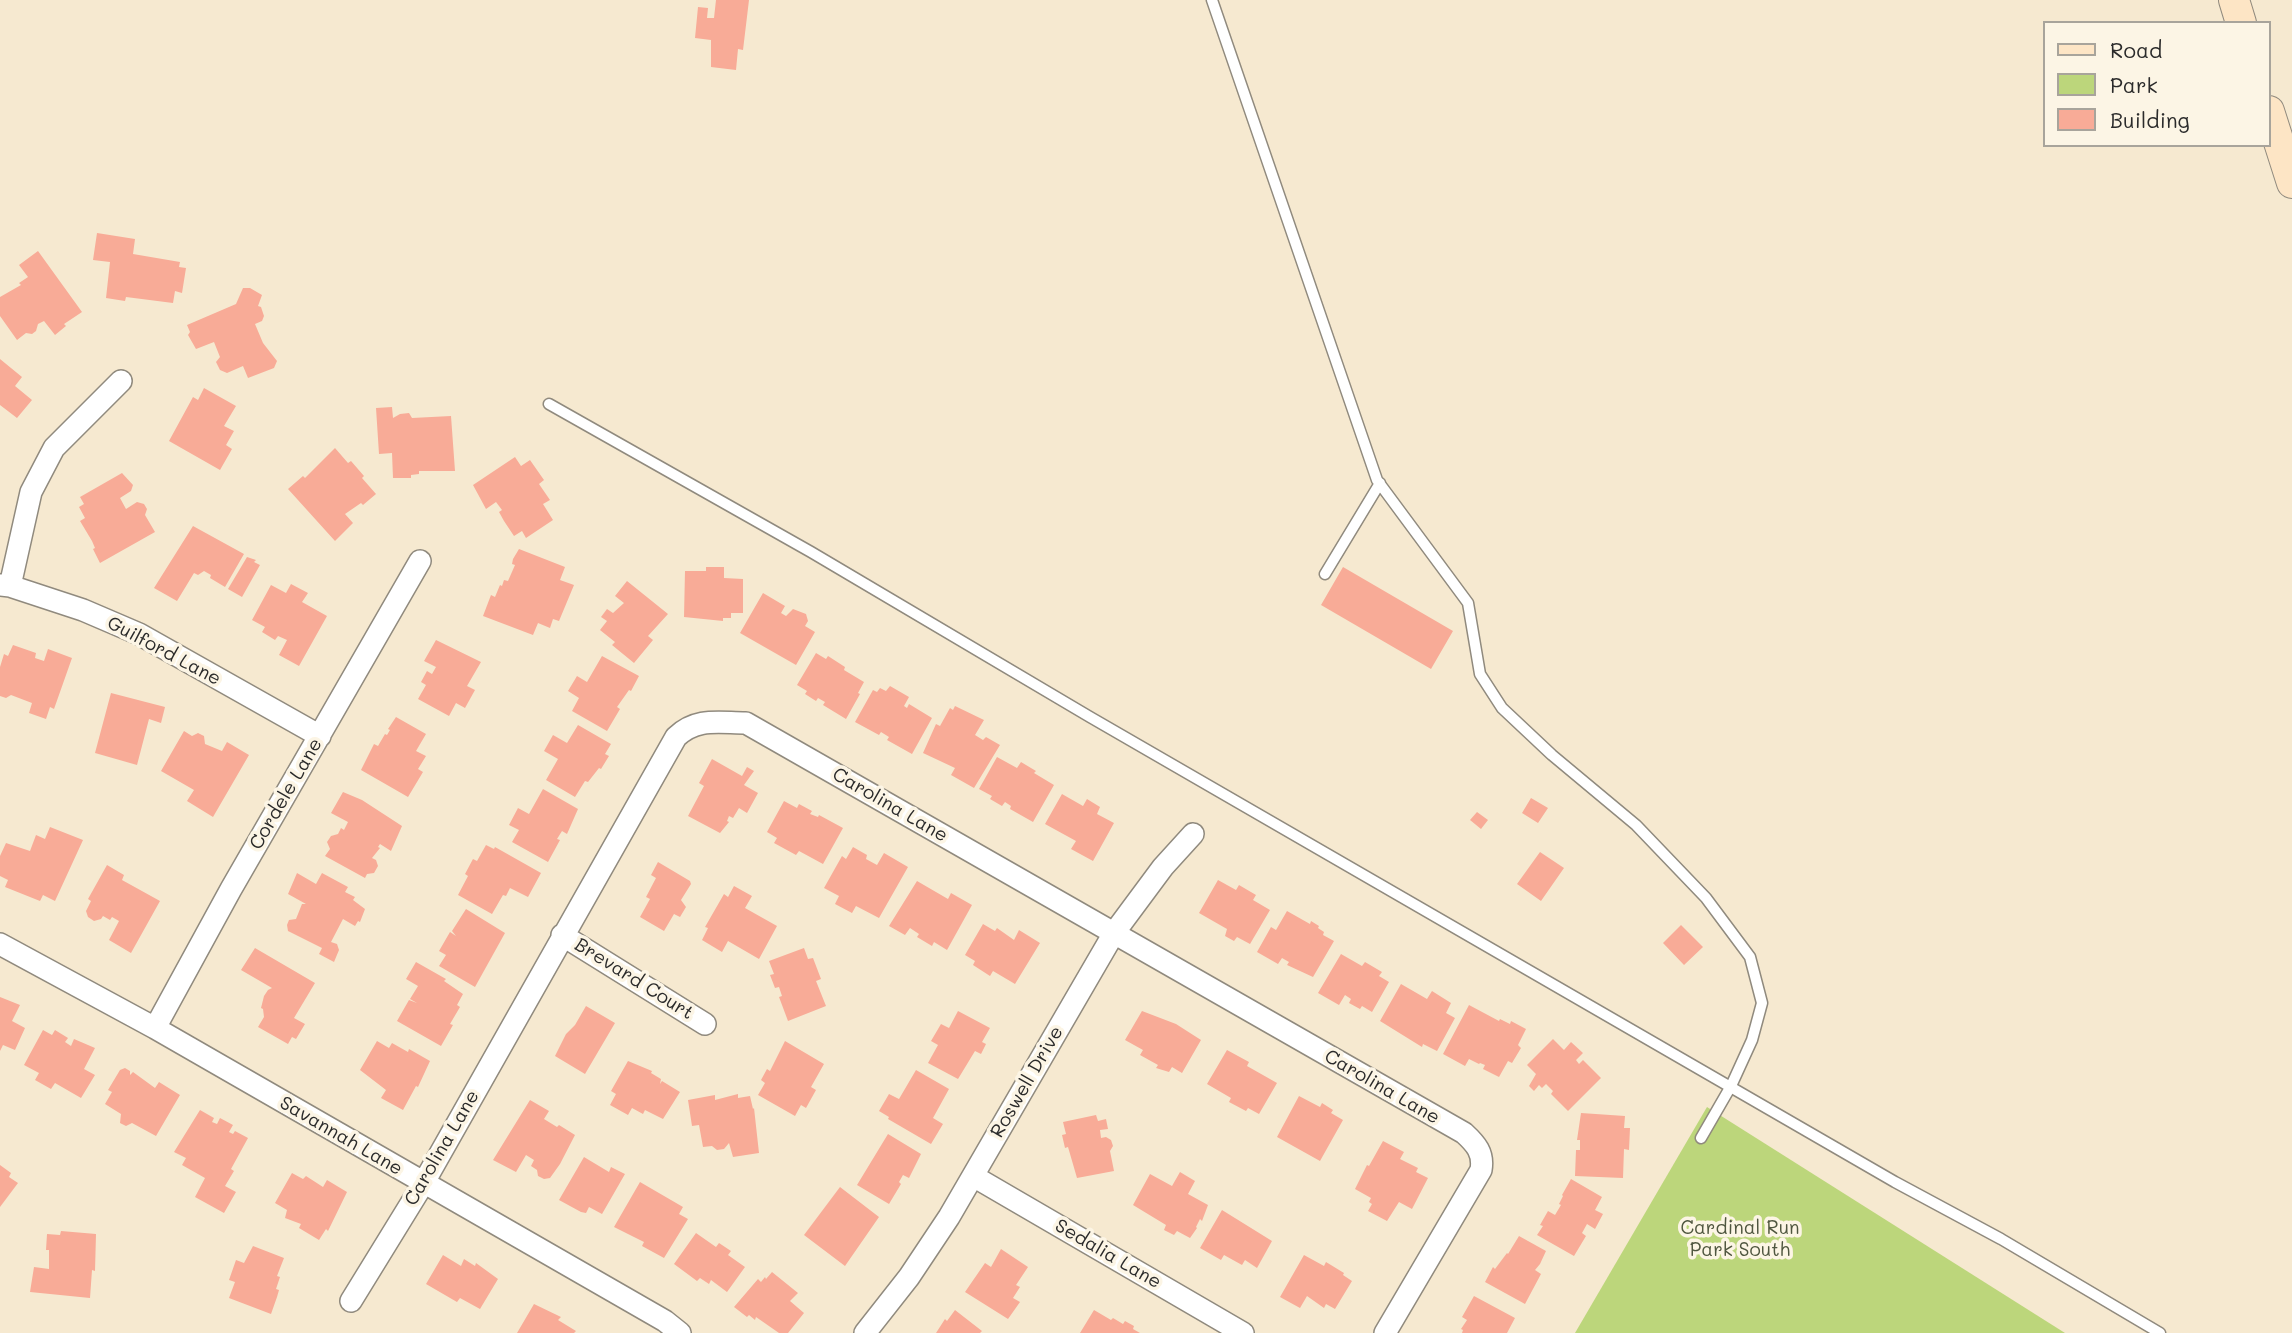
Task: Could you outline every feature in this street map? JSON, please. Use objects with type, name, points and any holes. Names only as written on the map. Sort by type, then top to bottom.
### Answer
[{"type":"main road","points":[[2234,0],[2240,21]]},
{"type":"main road","points":[[2271,117],[2292,183]]},
{"type":"street","points":[[5,585],[31,492],[54,447],[121,381]]},
{"type":"street","name":"Cordele Lane","points":[[155,1028],[231,889],[420,561]]},
{"type":"street","name":"Guilford Lane","points":[[5,585],[83,610],[139,634],[320,736]]},
{"type":"street","name":"Carolina Lane","points":[[351,1301],[423,1184],[676,737],[696,723],[714,721],[746,723],[1464,1133],[1480,1152],[1482,1161],[1474,1185],[1385,1333]]},
{"type":"street","name":"Roswell Drive","points":[[865,1333],[909,1277],[973,1176],[1114,933],[1163,867],[1193,834]]},
{"type":"street","name":"Brevard Court","points":[[562,935],[705,1024]]},
{"type":"street","name":"Savannah Lane","points":[[0,944],[155,1028],[665,1321],[680,1333]]},
{"type":"street","name":"Sedalia Lane","points":[[973,1176],[1243,1333]]},
{"type":"lane","points":[[1212,0],[1380,483],[1468,603],[1480,674],[1502,708],[1552,755],[1636,825],[1706,898],[1750,957],[1762,1003],[1752,1040],[1731,1086],[1701,1138]]},
{"type":"lane","points":[[549,404],[811,552],[1090,717],[1895,1182],[2001,1239],[2160,1333]]},
{"type":"lane","points":[[1325,574],[1380,483]]},
{"type":"green space","name":"Cardinal Run Park South","points":[[1707,1107],[2065,1333],[1575,1333]]},
{"type":"building","points":[[716,0],[749,0],[743,50],[738,49],[736,70],[711,67],[711,40],[695,38],[698,7],[708,8],[707,18],[714,18]]},
{"type":"building","points":[[97,233],[135,239],[133,254],[180,262],[179,267],[186,268],[182,293],[175,291],[173,303],[126,297],[125,301],[106,298],[110,262],[93,260]]},
{"type":"building","points":[[38,251],[82,312],[64,324],[66,326],[55,335],[44,321],[38,324],[32,334],[26,333],[17,340],[0,316],[0,297],[21,285],[19,283],[28,277],[19,265]]},
{"type":"building","points":[[243,288],[250,288],[262,295],[258,306],[264,316],[262,321],[255,324],[263,343],[277,361],[274,368],[248,378],[243,366],[227,373],[220,370],[216,362],[220,357],[214,342],[196,349],[188,335],[190,332],[187,325],[236,304]]},
{"type":"building","points":[[0,359],[22,377],[15,386],[32,400],[17,418],[0,405]]},
{"type":"building","points":[[204,388],[236,406],[224,426],[234,431],[226,445],[232,449],[220,470],[169,441],[193,397],[198,400]]},
{"type":"building","points":[[392,407],[393,418],[409,413],[412,418],[451,416],[455,471],[419,471],[419,474],[411,475],[411,478],[393,478],[392,453],[379,454],[376,408]]},
{"type":"building","points":[[335,448],[348,463],[351,461],[376,494],[363,505],[361,503],[345,514],[353,523],[335,541],[288,489],[303,476],[305,478]]},
{"type":"building","points":[[515,457],[521,466],[530,460],[544,480],[539,484],[550,500],[543,504],[553,520],[526,538],[522,531],[514,536],[496,502],[486,509],[473,485]]},
{"type":"building","points":[[122,473],[133,485],[131,491],[120,498],[126,509],[137,502],[144,504],[147,509],[145,515],[155,532],[100,563],[92,541],[80,521],[85,518],[79,507],[84,504],[80,497]]},
{"type":"building","points":[[193,526],[244,554],[225,587],[204,571],[198,575],[194,573],[177,601],[154,588]]},
{"type":"building","points":[[519,549],[565,567],[560,580],[574,585],[559,621],[553,619],[550,628],[538,623],[533,635],[483,616],[491,595],[495,597],[504,580],[508,581],[515,565],[512,564],[513,559]]},
{"type":"building","points":[[247,557],[256,560],[254,562],[260,565],[242,597],[228,589]]},
{"type":"building","points":[[706,567],[724,567],[724,578],[743,579],[743,613],[731,613],[731,618],[723,618],[723,621],[684,617],[685,571],[706,571]]},
{"type":"building","points":[[1343,567],[1453,631],[1431,669],[1321,605]]},
{"type":"building","points":[[627,581],[668,614],[648,636],[653,640],[634,663],[612,645],[615,642],[600,630],[607,621],[601,617],[607,609],[613,613],[624,603],[615,596]]},
{"type":"building","points":[[291,584],[308,593],[302,602],[327,616],[299,666],[279,655],[287,640],[278,636],[275,640],[262,632],[265,627],[252,620],[271,585],[286,593]]},
{"type":"building","points":[[763,593],[785,606],[781,613],[786,616],[793,609],[806,614],[808,621],[805,626],[815,632],[796,665],[740,633]]},
{"type":"building","points":[[436,640],[481,662],[467,686],[475,690],[465,708],[456,703],[449,716],[418,699],[426,685],[421,682],[427,671],[432,674],[436,667],[424,661]]},
{"type":"building","points":[[13,645],[36,653],[35,658],[44,661],[48,649],[72,658],[54,709],[50,707],[46,719],[29,713],[32,703],[11,695],[6,698],[0,696],[0,667],[4,654],[8,656]]},
{"type":"building","points":[[816,653],[826,659],[828,656],[864,682],[846,719],[823,705],[825,702],[818,698],[816,701],[805,694],[807,691],[797,685]]},
{"type":"building","points":[[602,656],[639,676],[631,691],[629,690],[617,707],[620,709],[607,731],[572,711],[579,698],[568,691],[577,676],[587,682]]},
{"type":"building","points":[[890,686],[909,697],[904,706],[907,708],[909,704],[932,718],[912,754],[887,740],[889,737],[881,732],[879,735],[855,722],[873,690],[877,692],[880,688],[886,691]]},
{"type":"building","points":[[111,693],[165,707],[161,723],[149,719],[137,765],[95,753]]},
{"type":"building","points":[[955,706],[984,720],[975,735],[983,740],[986,737],[1000,745],[974,788],[951,775],[955,768],[923,753],[936,724],[940,726],[950,708],[953,710]]},
{"type":"building","points":[[396,717],[426,734],[416,751],[426,756],[418,769],[423,772],[408,797],[361,770],[374,744],[378,746],[385,734],[387,735]]},
{"type":"building","points":[[578,725],[611,744],[605,754],[609,756],[601,769],[599,768],[588,782],[585,781],[575,797],[546,780],[558,759],[544,751],[553,735],[567,743]]},
{"type":"building","points":[[184,731],[192,736],[198,733],[204,736],[205,744],[222,751],[227,742],[249,755],[213,817],[187,801],[194,790],[161,771]]},
{"type":"building","points":[[997,757],[1017,768],[1021,762],[1054,785],[1033,822],[1010,809],[1011,806],[1005,802],[1002,806],[990,799],[992,796],[979,789]]},
{"type":"building","points":[[712,759],[742,776],[747,767],[754,771],[744,785],[758,793],[747,813],[739,808],[733,818],[729,816],[729,822],[720,833],[688,816],[704,786],[699,783]]},
{"type":"building","points":[[543,789],[578,809],[567,834],[562,831],[557,839],[560,840],[548,862],[512,842],[519,830],[509,825],[518,808],[529,814]]},
{"type":"building","points":[[343,792],[362,800],[402,826],[391,851],[380,844],[372,858],[378,866],[374,873],[367,874],[365,878],[325,856],[330,849],[327,842],[331,836],[338,834],[341,828],[344,830],[348,822],[331,813]]},
{"type":"building","points":[[1062,794],[1083,806],[1087,799],[1100,807],[1097,814],[1114,823],[1093,861],[1071,849],[1076,841],[1045,824]]},
{"type":"building","points":[[1531,798],[1548,808],[1538,823],[1522,813]]},
{"type":"building","points":[[784,801],[797,808],[799,804],[812,811],[810,814],[819,815],[843,828],[823,864],[799,851],[796,855],[774,843],[777,838],[767,832]]},
{"type":"building","points":[[1477,812],[1488,820],[1481,829],[1470,820]]},
{"type":"building","points":[[50,827],[83,840],[55,901],[43,895],[40,901],[5,887],[8,880],[0,876],[0,856],[6,843],[30,851],[36,835],[45,839]]},
{"type":"building","points":[[486,845],[494,849],[495,847],[541,873],[528,897],[510,888],[492,914],[458,895],[473,859],[477,861]]},
{"type":"building","points":[[853,847],[877,865],[884,853],[908,867],[879,918],[856,906],[852,913],[835,904],[839,896],[824,888],[842,856],[846,859]]},
{"type":"building","points":[[1540,852],[1564,868],[1541,901],[1517,884]]},
{"type":"building","points":[[658,862],[691,884],[681,900],[686,907],[680,917],[674,914],[664,931],[640,917],[650,899],[646,897],[656,878],[651,875]]},
{"type":"building","points":[[107,865],[124,875],[122,880],[160,901],[131,953],[109,940],[119,921],[103,916],[94,921],[88,917],[86,911],[91,901],[88,899]]},
{"type":"building","points":[[297,873],[316,884],[322,873],[348,887],[345,892],[355,897],[353,900],[365,909],[360,922],[355,926],[343,919],[331,942],[337,944],[339,950],[334,962],[319,954],[322,948],[288,931],[289,920],[296,919],[302,904],[306,904],[288,894]]},
{"type":"building","points":[[1218,880],[1236,890],[1239,885],[1256,895],[1253,900],[1270,910],[1250,944],[1237,937],[1234,941],[1225,936],[1227,929],[1199,913]]},
{"type":"building","points":[[917,881],[948,899],[951,893],[972,905],[947,950],[934,942],[932,946],[917,937],[919,934],[910,928],[905,935],[889,926]]},
{"type":"building","points":[[734,886],[752,896],[745,908],[777,926],[759,959],[728,941],[722,952],[702,940],[708,928],[705,927],[724,894],[728,897]]},
{"type":"building","points":[[466,909],[505,933],[475,987],[439,966],[446,955],[439,951],[450,932],[456,936],[452,931]]},
{"type":"building","points":[[1287,911],[1319,926],[1324,932],[1323,935],[1334,941],[1313,977],[1287,965],[1289,962],[1282,958],[1278,964],[1257,952],[1271,927],[1276,930]]},
{"type":"building","points":[[983,924],[995,931],[997,928],[1014,940],[1019,930],[1040,943],[1015,984],[993,971],[990,976],[973,965],[975,961],[965,955]]},
{"type":"building","points":[[1681,925],[1703,947],[1684,965],[1663,943]]},
{"type":"building","points":[[255,948],[315,983],[294,1018],[305,1024],[296,1039],[292,1037],[288,1044],[258,1027],[264,1017],[261,1008],[264,996],[272,988],[241,970]]},
{"type":"building","points":[[804,948],[808,959],[813,958],[821,979],[816,981],[826,1006],[788,1021],[779,997],[782,996],[779,987],[775,988],[770,975],[774,974],[769,961]]},
{"type":"building","points":[[1341,954],[1362,966],[1365,962],[1382,972],[1379,976],[1389,982],[1372,1012],[1349,1003],[1351,999],[1345,995],[1339,1005],[1318,993]]},
{"type":"building","points":[[416,962],[446,979],[444,981],[463,994],[457,1005],[460,1007],[450,1024],[453,1025],[441,1046],[397,1021],[409,1000],[417,1003],[410,999],[418,986],[406,979]]},
{"type":"building","points":[[1401,984],[1427,999],[1432,991],[1451,1003],[1446,1013],[1455,1018],[1437,1051],[1423,1044],[1422,1047],[1380,1021]]},
{"type":"building","points":[[0,997],[20,1005],[12,1021],[25,1028],[15,1050],[3,1045],[0,1051]]},
{"type":"building","points":[[1469,1005],[1499,1021],[1500,1019],[1510,1024],[1511,1021],[1526,1029],[1518,1045],[1521,1048],[1512,1063],[1508,1061],[1499,1077],[1483,1069],[1485,1065],[1469,1059],[1465,1066],[1443,1054]]},
{"type":"building","points":[[586,1006],[615,1023],[585,1074],[555,1056],[566,1034]]},
{"type":"building","points":[[958,1011],[990,1028],[982,1042],[986,1044],[981,1054],[975,1051],[958,1079],[928,1063],[938,1045],[931,1041],[941,1024],[949,1028]]},
{"type":"building","points":[[1142,1011],[1176,1024],[1201,1040],[1182,1073],[1172,1067],[1169,1072],[1156,1068],[1158,1065],[1140,1055],[1143,1050],[1125,1040]]},
{"type":"building","points":[[43,1030],[52,1035],[55,1030],[68,1038],[65,1042],[71,1046],[74,1039],[95,1048],[84,1069],[95,1075],[81,1098],[55,1083],[51,1089],[35,1080],[39,1073],[24,1065]]},
{"type":"building","points":[[1553,1039],[1564,1050],[1571,1042],[1583,1053],[1576,1060],[1579,1064],[1583,1060],[1601,1078],[1568,1111],[1551,1094],[1553,1091],[1546,1084],[1542,1088],[1539,1085],[1534,1091],[1529,1086],[1536,1074],[1527,1065]]},
{"type":"building","points":[[377,1041],[389,1048],[392,1043],[408,1052],[409,1049],[430,1061],[403,1110],[381,1098],[386,1090],[360,1070]]},
{"type":"building","points":[[785,1041],[824,1064],[811,1087],[816,1090],[806,1108],[801,1105],[795,1116],[758,1095],[765,1083],[761,1080],[767,1069],[770,1071]]},
{"type":"building","points":[[1227,1050],[1249,1062],[1247,1066],[1277,1083],[1259,1114],[1229,1102],[1231,1098],[1207,1084]]},
{"type":"building","points":[[628,1061],[652,1071],[651,1073],[661,1079],[660,1084],[662,1081],[680,1092],[663,1119],[645,1110],[643,1114],[632,1108],[628,1115],[610,1105],[616,1094],[611,1091]]},
{"type":"building","points":[[125,1068],[130,1071],[130,1075],[133,1072],[155,1088],[159,1082],[180,1095],[156,1136],[132,1123],[126,1126],[120,1123],[121,1114],[105,1104],[112,1092],[108,1090],[120,1070]]},
{"type":"building","points":[[916,1070],[949,1089],[933,1118],[943,1124],[931,1144],[879,1111],[889,1094],[899,1099]]},
{"type":"building","points":[[738,1094],[738,1098],[750,1096],[759,1153],[733,1157],[729,1143],[724,1149],[703,1147],[699,1125],[692,1126],[688,1100],[715,1095],[715,1100]]},
{"type":"building","points":[[1299,1096],[1320,1107],[1322,1103],[1333,1110],[1331,1113],[1343,1120],[1320,1161],[1277,1137]]},
{"type":"building","points":[[530,1100],[549,1111],[544,1119],[575,1135],[550,1178],[538,1176],[537,1170],[531,1166],[534,1160],[526,1155],[516,1172],[493,1160]]},
{"type":"building","points":[[200,1110],[214,1118],[212,1122],[217,1124],[220,1118],[233,1125],[229,1132],[233,1134],[235,1131],[248,1138],[225,1186],[236,1192],[224,1213],[195,1197],[205,1178],[182,1165],[186,1158],[174,1152]]},
{"type":"building","points":[[1581,1113],[1625,1116],[1624,1128],[1630,1128],[1629,1150],[1624,1149],[1623,1178],[1575,1176],[1576,1150],[1580,1150],[1580,1140],[1577,1140]]},
{"type":"building","points":[[1096,1115],[1098,1121],[1106,1119],[1108,1129],[1100,1130],[1101,1138],[1111,1140],[1114,1171],[1077,1178],[1068,1147],[1065,1148],[1063,1122]]},
{"type":"building","points":[[888,1134],[921,1154],[909,1178],[903,1175],[899,1182],[901,1184],[889,1204],[857,1185]]},
{"type":"building","points":[[1383,1141],[1404,1152],[1400,1159],[1418,1168],[1416,1172],[1428,1178],[1412,1209],[1399,1202],[1387,1221],[1368,1211],[1372,1204],[1369,1202],[1371,1198],[1355,1189]]},
{"type":"building","points":[[584,1157],[609,1172],[611,1167],[625,1174],[602,1214],[589,1207],[586,1213],[581,1212],[559,1200]]},
{"type":"building","points":[[0,1165],[11,1173],[9,1177],[18,1183],[0,1207]]},
{"type":"building","points":[[1180,1172],[1195,1181],[1188,1194],[1208,1205],[1202,1221],[1200,1219],[1190,1238],[1177,1231],[1174,1235],[1164,1230],[1166,1225],[1133,1205],[1150,1174],[1172,1186]]},
{"type":"building","points":[[292,1173],[303,1179],[306,1176],[323,1187],[327,1180],[347,1192],[328,1231],[326,1229],[319,1240],[299,1228],[301,1224],[285,1218],[287,1210],[275,1203]]},
{"type":"building","points":[[1571,1179],[1602,1197],[1595,1210],[1603,1214],[1595,1229],[1587,1224],[1582,1233],[1586,1236],[1574,1256],[1537,1235],[1548,1211],[1555,1215]]},
{"type":"building","points":[[640,1182],[683,1207],[679,1214],[688,1219],[664,1258],[642,1246],[644,1242],[614,1227]]},
{"type":"building","points":[[840,1187],[879,1217],[845,1266],[804,1235]]},
{"type":"building","points":[[1222,1210],[1272,1241],[1257,1268],[1245,1260],[1242,1265],[1224,1255],[1221,1260],[1200,1248]]},
{"type":"building","points":[[61,1231],[96,1234],[95,1271],[92,1270],[90,1298],[30,1292],[34,1267],[49,1269],[47,1234],[60,1235]]},
{"type":"building","points":[[696,1233],[716,1247],[719,1243],[731,1251],[728,1255],[745,1267],[727,1292],[711,1280],[709,1284],[700,1278],[697,1281],[674,1264]]},
{"type":"building","points":[[1519,1236],[1546,1251],[1535,1270],[1541,1274],[1525,1304],[1485,1282],[1493,1267],[1495,1269],[1508,1254]]},
{"type":"building","points":[[253,1246],[284,1258],[277,1276],[280,1277],[276,1289],[279,1290],[271,1314],[229,1298],[235,1282],[229,1280],[236,1260],[244,1263]]},
{"type":"building","points":[[1001,1249],[1028,1267],[1016,1285],[1020,1287],[1013,1298],[1020,1302],[1008,1319],[965,1292],[985,1263],[991,1267]]},
{"type":"building","points":[[443,1255],[461,1266],[464,1259],[475,1266],[476,1263],[498,1279],[480,1309],[460,1298],[457,1302],[426,1284]]},
{"type":"building","points":[[1304,1255],[1324,1266],[1326,1262],[1352,1281],[1335,1309],[1326,1304],[1324,1308],[1307,1296],[1300,1308],[1280,1297]]},
{"type":"building","points":[[772,1272],[798,1293],[790,1301],[804,1313],[788,1333],[779,1333],[756,1317],[755,1320],[749,1315],[747,1317],[734,1307],[758,1279],[761,1282]]},
{"type":"building","points":[[1474,1296],[1515,1318],[1507,1333],[1462,1333],[1461,1329],[1467,1320],[1462,1317]]},
{"type":"building","points":[[534,1304],[561,1317],[558,1320],[576,1331],[517,1333]]},
{"type":"building","points":[[955,1310],[982,1331],[936,1333]]},
{"type":"building","points":[[1094,1310],[1111,1320],[1113,1318],[1123,1324],[1125,1321],[1140,1333],[1080,1333]]}]
